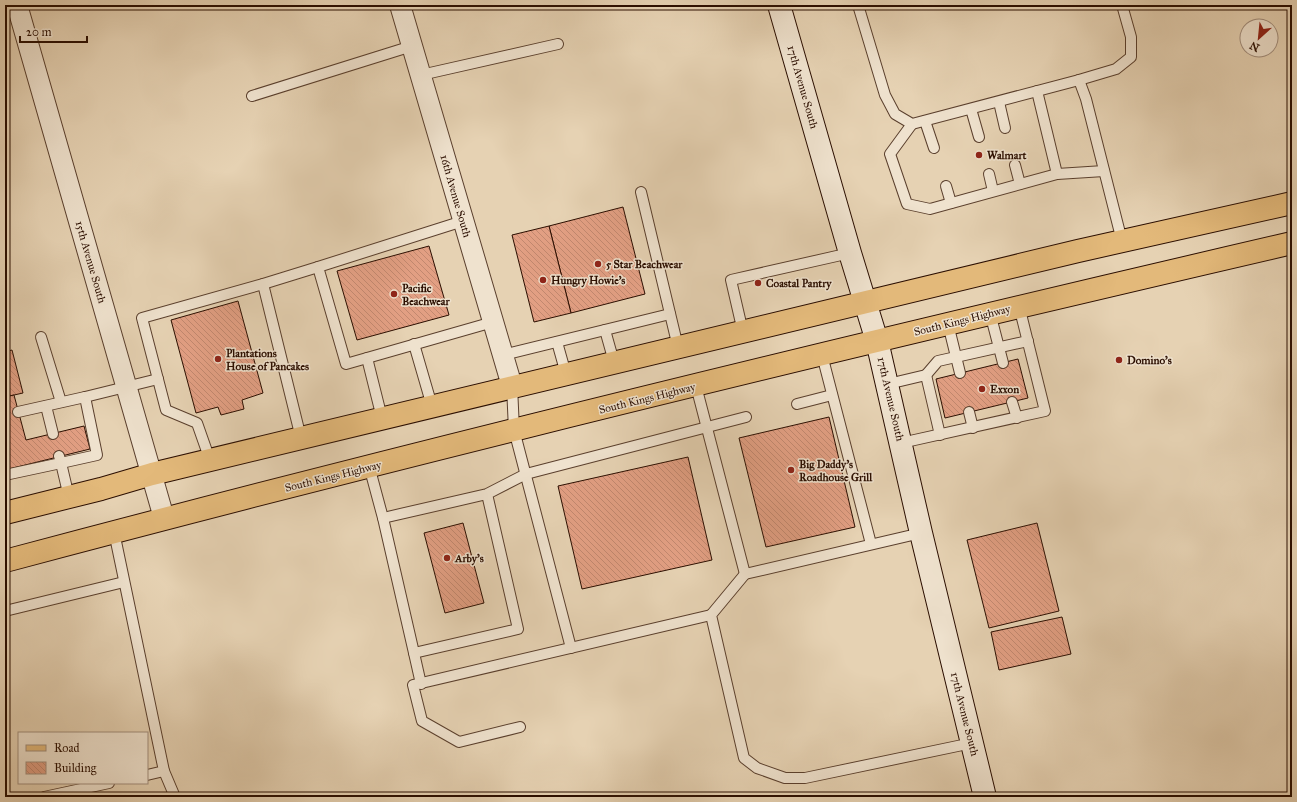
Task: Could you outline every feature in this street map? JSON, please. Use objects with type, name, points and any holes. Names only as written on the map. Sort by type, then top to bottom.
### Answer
[{"type":"main road","points":[[5,513],[152,474],[512,386],[1122,241],[1292,203]]},
{"type":"main road","name":"South Kings Highway","points":[[5,561],[164,518],[514,430],[1019,306],[1292,243]]},
{"type":"street","name":"15th Avenue South","points":[[17,5],[164,518]]},
{"type":"street","name":"16th Avenue South","points":[[400,5],[512,386]]},
{"type":"street","name":"17th Avenue South","points":[[779,5],[850,253],[877,341],[921,533],[985,797]]},
{"type":"lane","points":[[858,5],[885,95],[895,114],[912,124]]},
{"type":"lane","points":[[1104,171],[1057,174],[930,209],[907,204],[890,154],[912,124],[999,102],[1116,69],[1131,58],[1131,37],[1122,5]]},
{"type":"lane","points":[[421,75],[558,44]]},
{"type":"lane","points":[[252,96],[412,46]]},
{"type":"lane","points":[[1080,80],[1122,241]]},
{"type":"lane","points":[[1037,91],[1057,174]]},
{"type":"lane","points":[[999,102],[1005,128]]},
{"type":"lane","points":[[971,109],[979,137]]},
{"type":"lane","points":[[926,121],[934,148]]},
{"type":"lane","points":[[1015,165],[1020,184]]},
{"type":"lane","points":[[989,174],[994,191]]},
{"type":"lane","points":[[946,186],[951,203]]},
{"type":"lane","points":[[641,192],[678,347]]},
{"type":"lane","points":[[210,460],[197,423],[166,410],[142,318],[262,284],[463,221]]},
{"type":"lane","points":[[743,332],[731,280],[850,253]]},
{"type":"lane","points":[[318,267],[346,364],[493,322]]},
{"type":"lane","points":[[262,284],[302,438]]},
{"type":"lane","points":[[901,443],[1045,411],[1019,306]]},
{"type":"lane","points":[[990,313],[1002,363]]},
{"type":"lane","points":[[503,355],[670,314]]},
{"type":"lane","points":[[948,324],[960,373]]},
{"type":"lane","points":[[605,330],[614,362]]},
{"type":"lane","points":[[41,337],[61,402]]},
{"type":"lane","points":[[888,384],[926,375],[938,361],[1028,341]]},
{"type":"lane","points":[[557,342],[566,374]]},
{"type":"lane","points":[[414,344],[432,406]]},
{"type":"lane","points":[[822,355],[871,544]]},
{"type":"lane","points":[[367,358],[382,418]]},
{"type":"lane","points":[[926,375],[940,435]]},
{"type":"lane","points":[[18,412],[158,379]]},
{"type":"lane","points":[[512,386],[514,430],[571,648]]},
{"type":"lane","points":[[696,386],[745,574]]},
{"type":"lane","points":[[797,404],[832,395]]},
{"type":"lane","points":[[10,472],[60,460],[97,455],[86,397]]},
{"type":"lane","points":[[1012,402],[1016,418]]},
{"type":"lane","points":[[46,406],[54,434]]},
{"type":"lane","points":[[969,412],[973,428]]},
{"type":"lane","points":[[382,518],[487,494],[526,474],[746,417]]},
{"type":"lane","points":[[60,460],[69,497]]},
{"type":"lane","points":[[369,466],[421,684]]},
{"type":"lane","points":[[414,653],[518,629],[487,494]]},
{"type":"lane","points":[[114,532],[164,771],[175,797]]},
{"type":"lane","points":[[520,727],[459,742],[422,721],[413,685],[711,615],[745,574],[921,533]]},
{"type":"lane","points":[[5,611],[124,582]]},
{"type":"lane","points":[[711,615],[744,758],[757,768],[785,778],[805,778],[972,744]]},
{"type":"lane","points":[[148,775],[164,771]]},
{"type":"lane","points":[[44,797],[104,784]]},
{"type":"building","points":[[623,207],[645,294],[571,313],[549,226]]},
{"type":"building","points":[[549,226],[571,313],[534,322],[512,235]]},
{"type":"building","points":[[429,246],[449,315],[357,340],[337,271]]},
{"type":"building","points":[[238,301],[263,393],[242,400],[244,409],[221,415],[218,407],[196,413],[171,320]]},
{"type":"building","points":[[12,350],[23,393],[5,397],[5,352]]},
{"type":"building","name":"Exxon","points":[[1018,359],[1028,398],[945,418],[936,379]]},
{"type":"building","points":[[14,395],[26,440],[84,426],[90,449],[5,470],[5,397]]},
{"type":"building","points":[[829,417],[855,527],[766,547],[739,438]]},
{"type":"building","points":[[688,457],[712,560],[582,589],[558,486]]},
{"type":"building","points":[[463,523],[484,603],[445,613],[424,533]]},
{"type":"building","points":[[1037,523],[1059,611],[989,628],[967,540]]},
{"type":"building","points":[[1062,617],[1071,654],[999,670],[991,632]]},
{"type":"place","name":"Walmart","points":[[979,155]]},
{"type":"place","name":"5 Star Beachwear","points":[[598,264]]},
{"type":"place","name":"Hungry Howie's","points":[[543,280]]},
{"type":"place","name":"Coastal Pantry","points":[[758,283]]},
{"type":"place","name":"Pacific Beachwear","points":[[394,294]]},
{"type":"place","name":"Plantations House of Pancakes","points":[[218,359]]},
{"type":"place","name":"Domino's","points":[[1119,360]]},
{"type":"place","name":"Exxon","points":[[982,389]]},
{"type":"place","name":"Big Daddy's Roadhouse Grill","points":[[791,470]]},
{"type":"place","name":"Arby's","points":[[447,558]]}]
